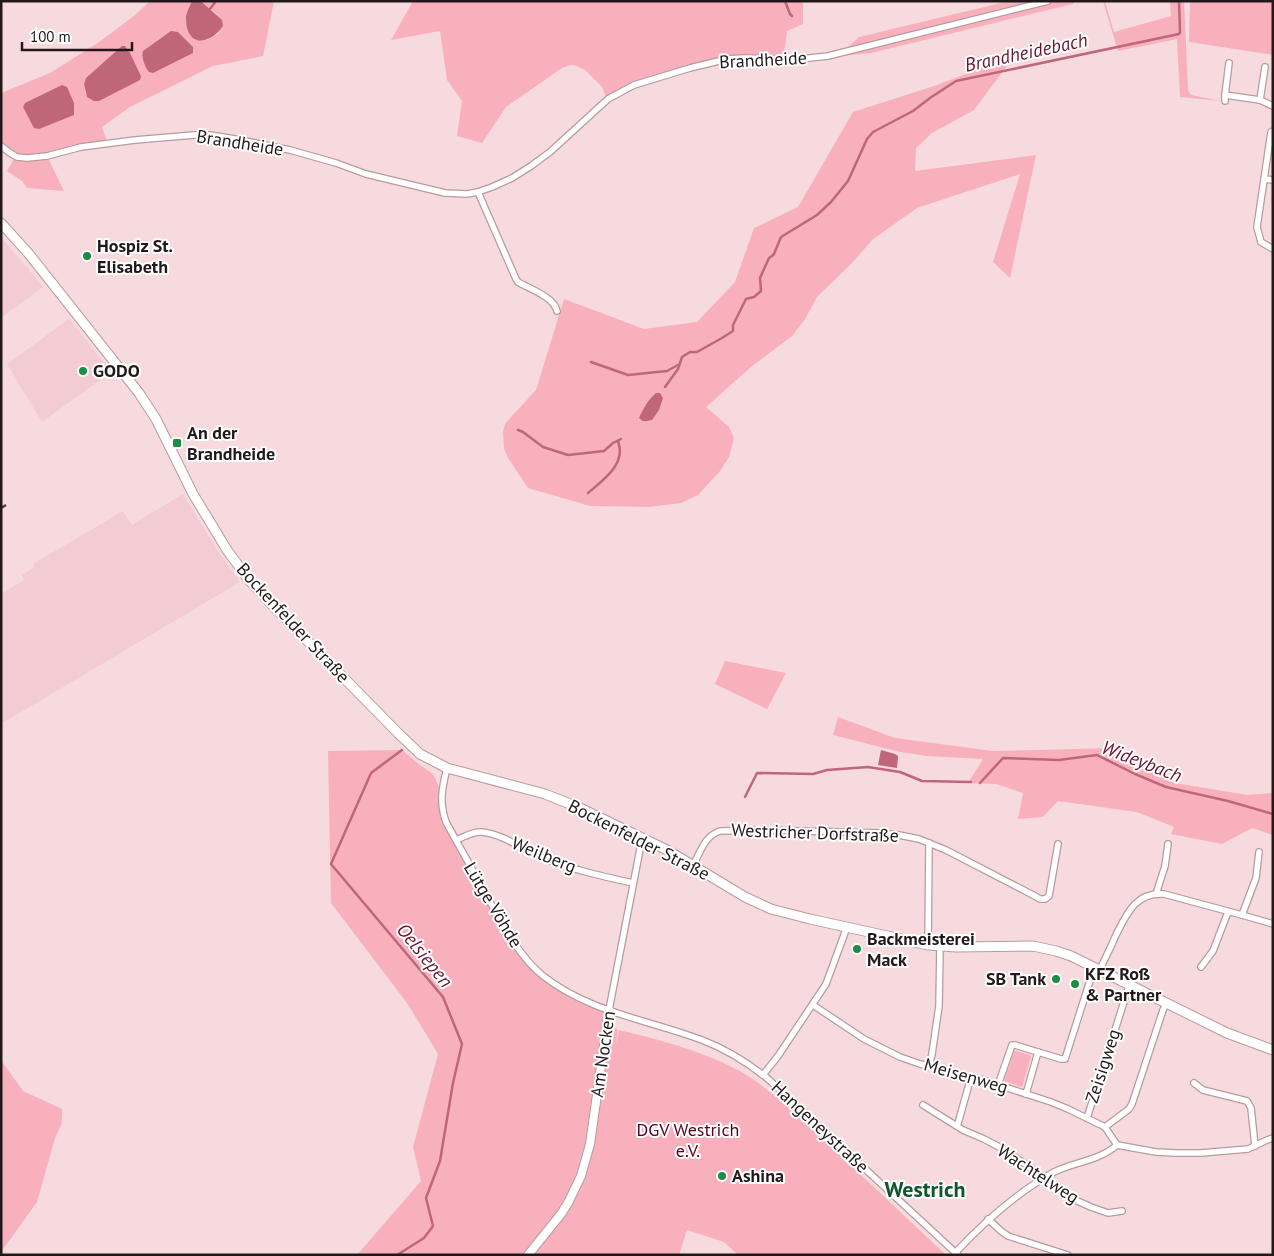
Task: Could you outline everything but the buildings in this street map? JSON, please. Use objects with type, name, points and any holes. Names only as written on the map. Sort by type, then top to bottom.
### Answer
[{"type":"main road","name":"Bockenfelder Straße","points":[[1,223],[29,254],[139,393],[156,419],[193,494],[227,550],[249,580],[420,754],[447,768],[557,798],[643,838],[745,897],[784,913],[928,945],[1033,946],[1056,951],[1070,956],[1228,1034],[1273,1050]]},
{"type":"street","name":"Brandheide","points":[[1,146],[18,157],[27,158],[47,156],[81,147],[135,140],[194,134],[210,135],[290,150],[366,174],[445,193],[478,192],[502,183],[531,166],[550,152],[608,99],[634,85],[728,59],[792,60],[828,56],[1048,1]]},
{"type":"street","points":[[1229,62],[1225,98],[1260,100],[1273,106]]},
{"type":"street","points":[[1260,100],[1265,67]]},
{"type":"street","points":[[1273,131],[1256,227],[1261,242],[1273,249]]},
{"type":"street","points":[[1264,179],[1273,180]]},
{"type":"street","points":[[478,192],[516,279],[544,296],[556,306],[557,310]]},
{"type":"street","name":"Lütge Vöhde","points":[[447,768],[441,792],[442,811],[446,822],[510,938],[528,962],[542,975],[566,992],[586,1002],[703,1040],[731,1053],[763,1075]]},
{"type":"street","name":"Westricher Dorfstraße","points":[[693,866],[708,838],[714,832],[720,830],[879,833],[919,839],[955,854],[1033,895],[1045,899],[1049,896],[1058,844]]},
{"type":"street","name":"Weilberg","points":[[456,840],[476,832],[483,832],[500,837],[562,865],[600,876],[633,882]]},
{"type":"street","name":"Am Nocken","points":[[528,1255],[568,1203],[581,1176],[590,1144],[609,1010],[643,838]]},
{"type":"street","points":[[928,945],[929,843]]},
{"type":"street","points":[[1156,894],[1165,866],[1168,844]]},
{"type":"street","points":[[1242,915],[1256,878],[1259,852]]},
{"type":"street","points":[[998,1085],[1012,1045],[1064,1059],[1097,970],[1129,909],[1139,900],[1156,894],[1164,894],[1273,924]]},
{"type":"street","points":[[1201,967],[1213,951],[1228,912]]},
{"type":"street","name":"Hangeneystraße","points":[[847,928],[826,984],[778,1056],[763,1075],[957,1254]]},
{"type":"street","points":[[929,1066],[938,1006],[940,946]]},
{"type":"street","name":"Zeisigweg","points":[[1087,1118],[1129,986]]},
{"type":"street","points":[[1105,1127],[1129,1109],[1132,1104],[1166,1004]]},
{"type":"street","name":"Meisenweg","points":[[813,1005],[864,1039],[900,1056],[1051,1102],[1087,1118],[1105,1127],[1117,1145]]},
{"type":"street","points":[[1026,1094],[1038,1052]]},
{"type":"street","points":[[957,1126],[971,1077]]},
{"type":"street","points":[[1194,1083],[1203,1090],[1247,1101],[1251,1108],[1255,1146]]},
{"type":"street","name":"Wachtelweg","points":[[923,1105],[963,1130],[1003,1149],[1062,1192],[1082,1203],[1108,1212],[1122,1212]]},
{"type":"street","points":[[957,1254],[988,1219],[1016,1197],[1056,1171],[1110,1151],[1117,1145],[1156,1152],[1176,1153],[1248,1149],[1273,1138]]},
{"type":"street","points":[[988,1219],[1008,1236],[1068,1255]]},
{"type":"shaded area","points":[[192,1],[200,1],[222,20],[223,26],[210,38],[199,40],[194,39],[190,35],[186,16]]},
{"type":"shaded area","points":[[171,31],[178,32],[193,47],[193,53],[153,73],[149,72],[144,62],[143,51]]},
{"type":"shaded area","points":[[122,46],[125,46],[130,53],[141,76],[140,80],[99,101],[94,101],[87,97],[84,84],[86,78]]},
{"type":"shaded area","points":[[62,85],[67,87],[74,103],[74,115],[39,129],[34,128],[23,107],[25,103]]},
{"type":"shaded area","points":[[1,237],[43,287],[1,318]]},
{"type":"shaded area","points":[[69,319],[111,372],[42,422],[7,364]]},
{"type":"shaded area","points":[[656,393],[660,393],[663,398],[659,410],[652,420],[642,421],[639,418],[648,402]]},
{"type":"shaded area","points":[[183,494],[219,553],[240,582],[1,724],[1,594],[24,580],[22,575],[35,567],[33,564],[123,511],[132,525]]},
{"type":"shaded area","points":[[881,750],[898,756],[897,768],[878,765]]},
{"type":"green space","points":[[150,1],[192,1],[186,16],[189,34],[193,38],[207,40],[218,34],[223,26],[217,15],[200,1],[274,1],[263,56],[213,66],[130,107],[102,127],[107,142],[41,156],[25,157],[17,155],[1,143],[1,93],[50,73],[99,42],[134,16]],"holes":[[[127,48],[141,76],[86,95],[84,84],[86,78]]]},
{"type":"green space","points":[[413,1],[803,1],[803,24],[787,31],[784,54],[759,57],[727,56],[689,65],[634,83],[606,97],[602,87],[585,70],[570,65],[562,68],[506,107],[482,143],[457,136],[462,101],[447,80],[440,31],[391,40]]},
{"type":"green space","points":[[1009,1],[1075,1],[1073,4],[871,53],[841,56],[859,37]]},
{"type":"green space","points":[[1103,1],[1105,2],[1114,32],[1171,16],[1170,1],[1184,1],[1188,90],[1191,95],[1220,101],[1180,97],[1177,39],[1118,51]]},
{"type":"green space","points":[[1190,1],[1273,1],[1273,55],[1189,42]]},
{"type":"green space","points":[[1015,55],[974,110],[932,133],[916,148],[915,171],[1036,155],[1010,278],[993,262],[1020,174],[917,208],[872,240],[853,262],[817,297],[805,319],[792,336],[751,367],[706,407],[729,427],[734,438],[729,457],[720,471],[698,495],[681,503],[650,507],[590,506],[528,488],[504,449],[503,431],[505,424],[536,390],[564,299],[644,329],[697,322],[735,282],[754,228],[798,207],[853,112],[937,85]]},
{"type":"green space","points":[[48,158],[64,191],[27,188],[22,181],[7,171],[14,159],[25,161]]},
{"type":"green space","points":[[725,661],[786,673],[767,709],[715,684]]},
{"type":"green space","points":[[838,717],[895,738],[993,751],[1115,748],[1175,783],[1247,795],[1273,793],[1273,835],[1252,828],[1222,844],[1171,834],[1174,827],[1137,812],[1058,801],[1043,817],[1018,819],[1023,793],[996,784],[968,783],[983,759],[927,756],[900,752],[833,735]]},
{"type":"green space","name":"DGV Westrich e.V.","points":[[402,750],[433,774],[441,792],[442,811],[497,914],[529,961],[566,992],[609,1010],[607,1022],[618,1030],[615,1047],[619,1030],[690,1050],[749,1076],[794,1112],[946,1255],[738,1255],[724,1242],[687,1230],[679,1255],[357,1255],[421,1181],[413,1147],[438,1054],[407,1003],[331,903],[328,751]]},
{"type":"green space","points":[[1014,1051],[1030,1055],[1031,1057],[1022,1087],[1004,1081]]},
{"type":"green space","points":[[1,1060],[23,1091],[62,1109],[62,1123],[55,1138],[37,1202],[1,1252]]},
{"type":"waterway","points":[[210,9],[216,1]]},
{"type":"waterway","points":[[785,1],[792,16]]},
{"type":"waterway","name":"Brandheidebach","points":[[665,387],[678,369],[682,357],[690,352],[697,352],[733,331],[733,325],[746,299],[754,297],[761,291],[760,278],[769,258],[774,254],[781,237],[817,215],[831,202],[848,181],[867,139],[873,132],[913,111],[956,81],[1179,34],[1179,1]]},
{"type":"waterway","points":[[591,362],[628,375],[667,371],[678,365]]},
{"type":"waterway","name":"Brandheidebach","points":[[518,430],[543,447],[568,455],[604,451],[621,439]]},
{"type":"waterway","points":[[588,493],[612,471],[619,457],[618,441]]},
{"type":"waterway","name":"Oelsiepen","points":[[397,1255],[424,1238],[433,1226],[426,1198],[440,1161],[453,1083],[462,1044],[443,997],[331,864],[371,773],[402,750]]},
{"type":"waterway","name":"Wideybach","points":[[980,783],[1003,758],[1059,760],[1097,755],[1166,787],[1228,801],[1273,814]]},
{"type":"waterway","name":"Wideybach","points":[[745,797],[757,773],[813,774],[827,770],[868,767],[900,772],[922,781],[971,782]]},
{"type":"railway","points":[[1,508],[6,505]]},
{"type":"place","name":"Hospiz St. Elisabeth","points":[[87,256]]},
{"type":"place","name":"GODO","points":[[83,371]]},
{"type":"place","name":"An der Brandheide","points":[[177,443]]},
{"type":"place","name":"Backmeisterei Mack","points":[[857,949]]},
{"type":"place","name":"SB Tank","points":[[1056,979]]},
{"type":"place","name":"KFZ Roß & Partner","points":[[1075,984]]},
{"type":"place","name":"Ashina","points":[[722,1176]]},
{"type":"district","name":"Westrich","points":[[925,1189]]}]
